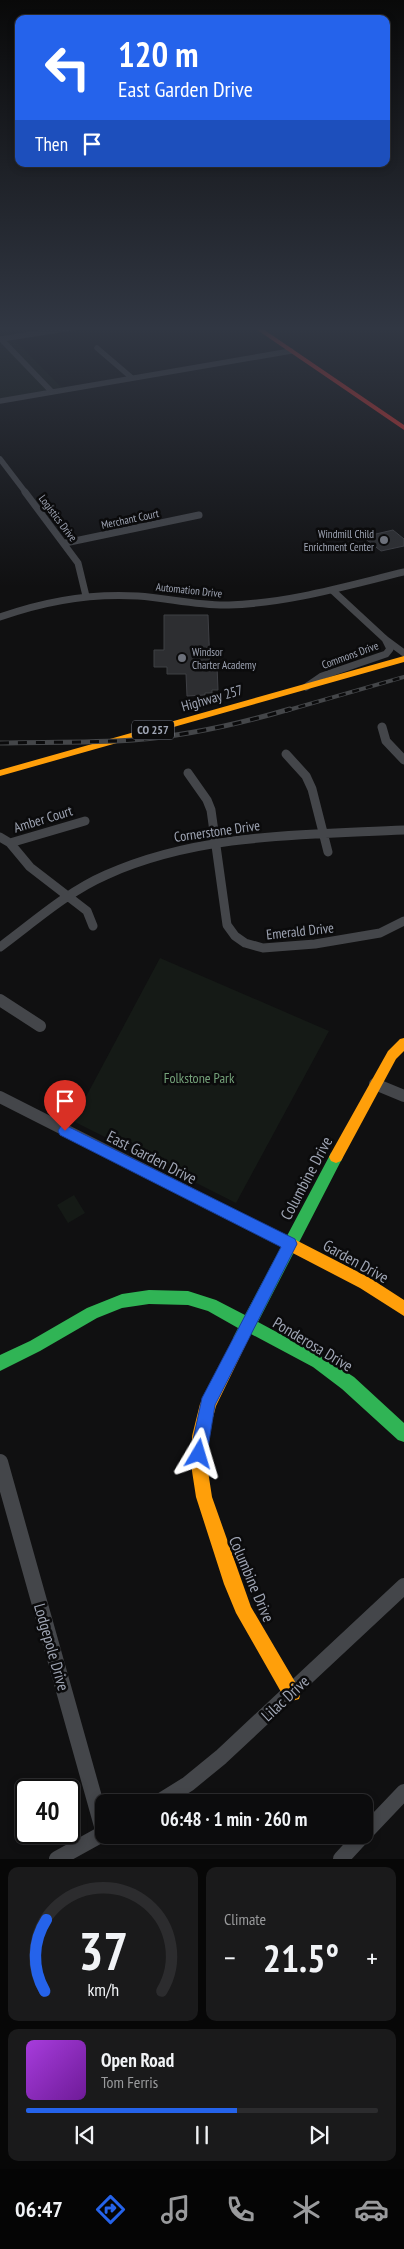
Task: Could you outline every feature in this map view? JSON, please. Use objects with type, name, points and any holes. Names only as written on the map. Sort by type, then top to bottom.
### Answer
[{"type":"street","points":[[383,414],[404,428]]},
{"type":"street","name":"Logistics Drive","points":[[0,459],[78,562],[86,596]]},
{"type":"street","name":"Merchant Court","points":[[65,543],[199,515]]},
{"type":"street","name":"Automation Drive","points":[[0,617],[38,603],[86,596],[122,595],[225,606],[279,602],[404,572]]},
{"type":"street","name":"Commons Drive","points":[[332,590],[385,639],[404,653]]},
{"type":"street","name":"Commons Drive","points":[[306,687],[322,676],[386,654],[390,649],[385,639]]},
{"type":"street","name":"Highway 257","points":[[0,773],[404,659]]},
{"type":"street","points":[[382,726],[386,741],[404,760]]},
{"type":"street","points":[[286,754],[306,776],[312,789],[328,852]]},
{"type":"street","name":"Emerald Drive","points":[[188,773],[209,804],[227,925],[234,935],[254,947],[270,949],[350,939],[380,933],[404,921]]},
{"type":"street","name":"Amber Court","points":[[10,843],[84,821]]},
{"type":"street","name":"Cornerstone Drive","points":[[0,947],[68,897],[106,875],[141,860],[216,842],[404,830]]},
{"type":"street","points":[[0,837],[10,843],[30,867],[87,910],[93,926]]},
{"type":"street","points":[[0,1000],[40,1026]]},
{"type":"street","name":"Columbine Drive","points":[[292,1692],[246,1613],[212,1527],[204,1497],[200,1471],[200,1436],[208,1404],[248,1324],[374,1084],[392,1055],[404,1043]]},
{"type":"street","points":[[374,1084],[404,1096]]},
{"type":"street","name":"East Garden Drive","points":[[0,1098],[290,1244]]},
{"type":"street","name":"Garden Drive","points":[[290,1244],[365,1283],[404,1309]]},
{"type":"street","name":"Ponderosa Drive","points":[[0,1362],[35,1346],[92,1313],[122,1301],[138,1297],[188,1298],[211,1305],[301,1352],[333,1373],[380,1411],[404,1434]]},
{"type":"street","name":"Lodgepole Drive","points":[[0,1462],[95,1801]]},
{"type":"street","name":"Lilac Drive","points":[[172,1794],[188,1784],[222,1757],[404,1586]]},
{"type":"street","points":[[373,1825],[404,1792]]},
{"type":"street","points":[[57,1859],[95,1838]]},
{"type":"street","points":[[341,1859],[355,1844]]},
{"type":"green space","name":"Folkstone Park","points":[[160,958],[329,1031],[236,1203],[73,1121]]},
{"type":"green space","points":[[74,1195],[85,1213],[68,1223],[57,1205]]},
{"type":"building","name":"Windmill Child Enrichment Center","points":[[393,530],[404,539],[404,546],[381,551],[363,537]]},
{"type":"building","name":"Windsor Charter Academy","points":[[164,615],[208,615],[210,666],[217,665],[218,690],[212,690],[212,693],[205,693],[205,695],[187,696],[186,674],[167,674],[167,667],[154,667],[154,650],[164,650]]},
{"type":"railway","points":[[285,711],[404,677]]},
{"type":"railway","points":[[0,743],[100,742],[173,736],[212,729],[290,709]]},
{"type":"traffic: fast","points":[[241,1338],[336,1157]]},
{"type":"traffic: fast","points":[[0,1363],[35,1346],[92,1313],[122,1301],[149,1297],[188,1298],[211,1305],[318,1362],[348,1383],[404,1434]]},
{"type":"traffic: slow","points":[[0,773],[404,659]]},
{"type":"traffic: slow","points":[[336,1157],[392,1055],[404,1043]]},
{"type":"traffic: slow","points":[[290,1244],[365,1283],[404,1309]]},
{"type":"traffic: slow","points":[[241,1338],[208,1404],[200,1436],[200,1471],[204,1497],[233,1584],[245,1613],[292,1692]]},
{"type":"traffic: jam","points":[[383,414],[404,428]]},
{"type":"place","name":"Windmill Child Enrichment Center","points":[[384,540]]},
{"type":"place","name":"Windsor Charter Academy","points":[[182,658]]},
{"type":"route","points":[[65,1131],[290,1244],[218,1380],[208,1404],[200,1436],[199,1454]]}]
